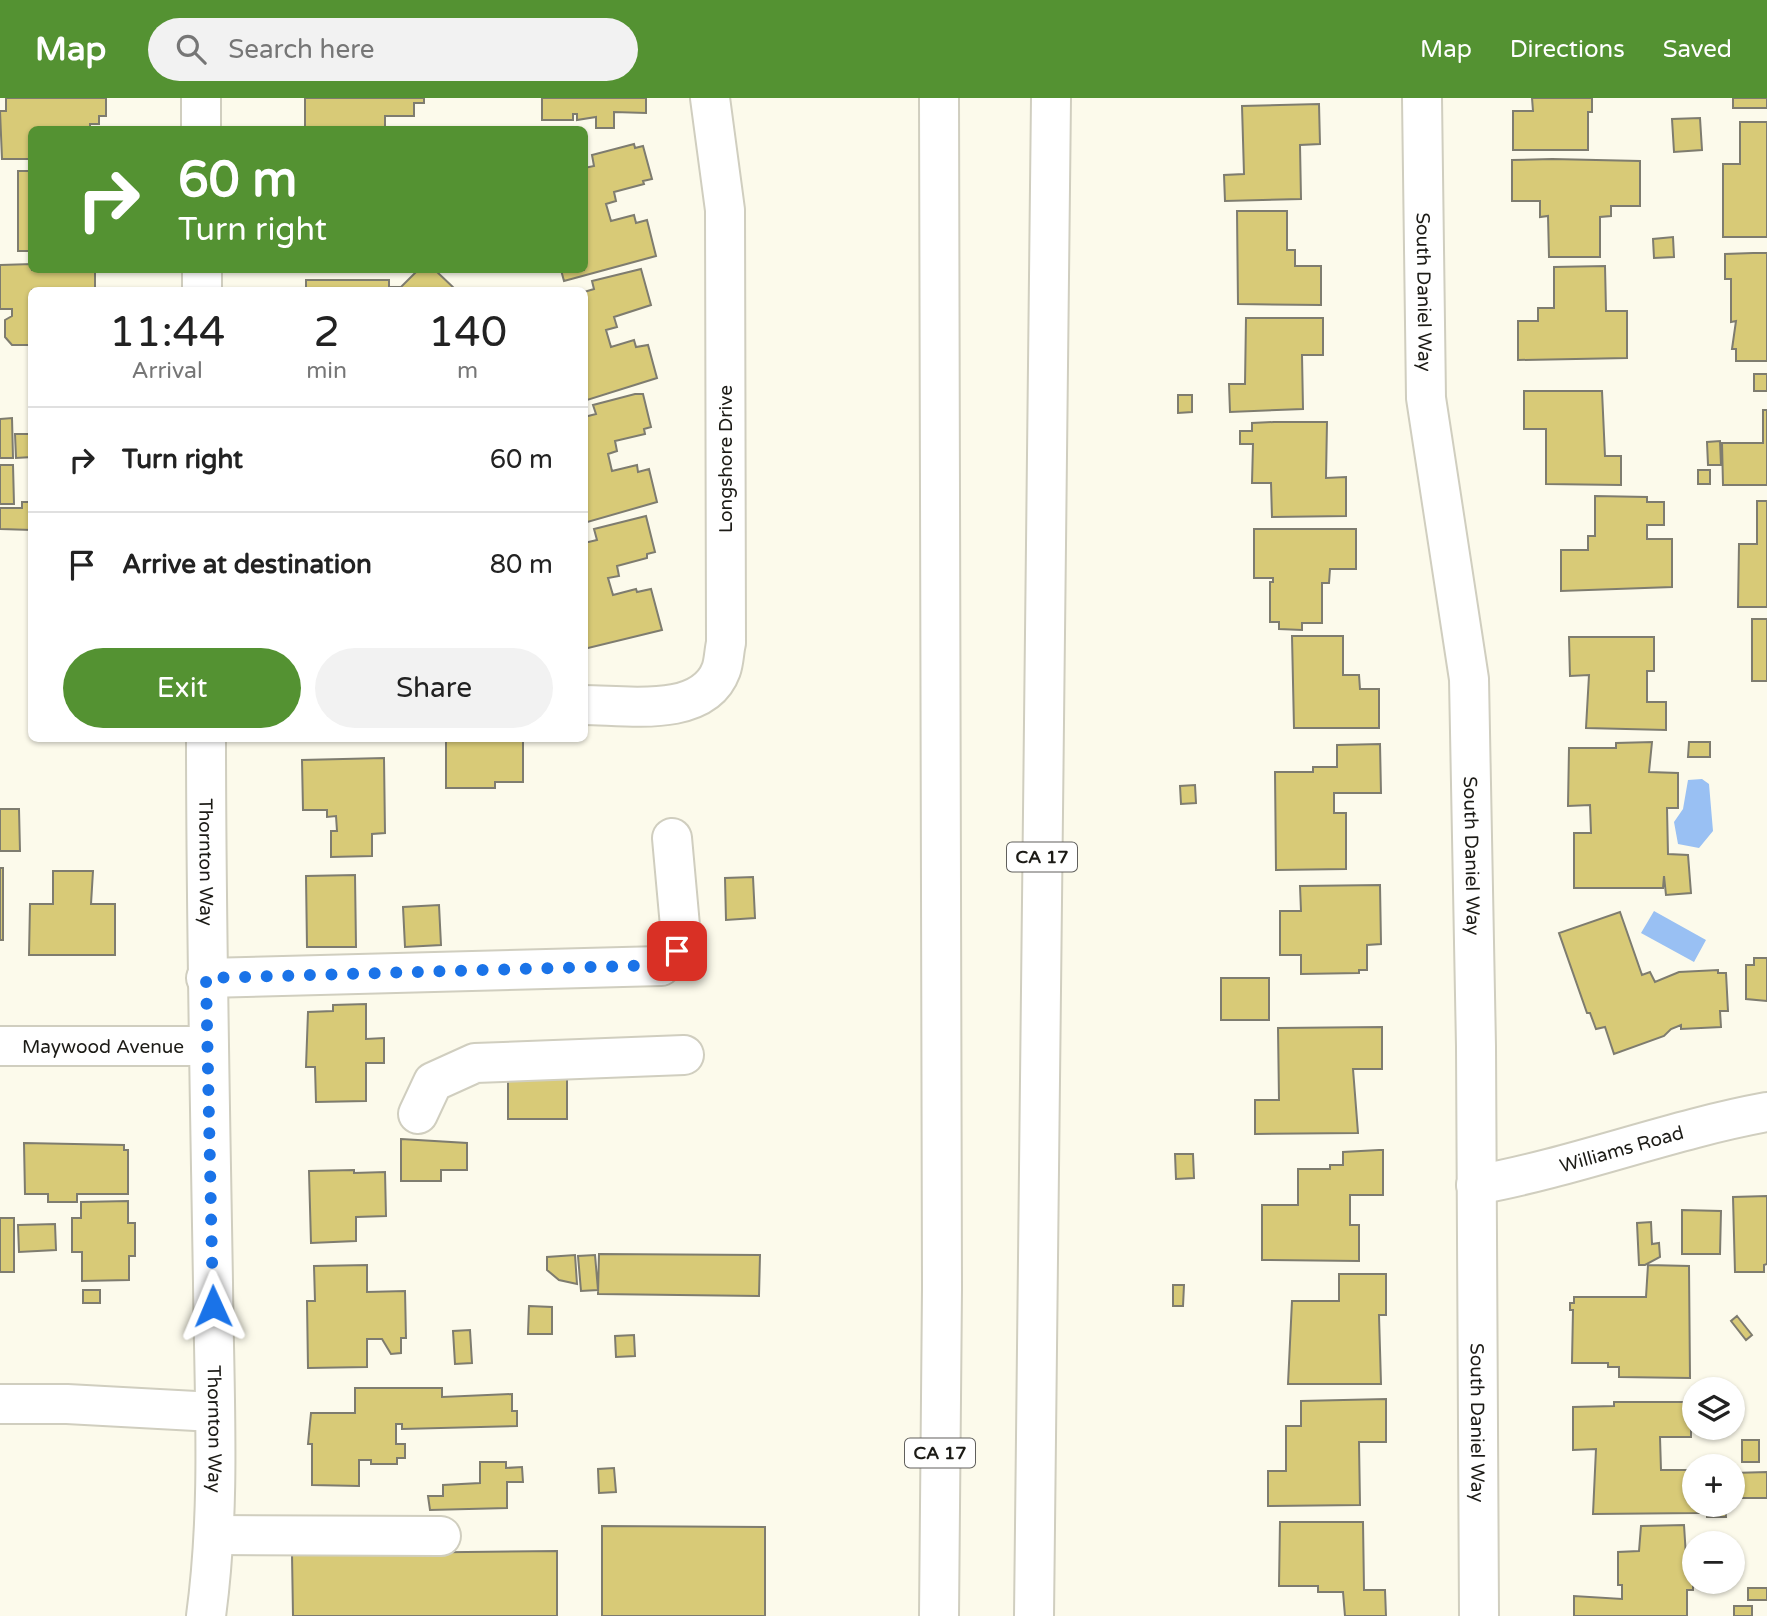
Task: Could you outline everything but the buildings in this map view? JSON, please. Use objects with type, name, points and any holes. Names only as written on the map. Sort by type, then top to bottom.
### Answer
[{"type":"main road","points":[[201,98],[201,126]]},
{"type":"main road","name":"Longshore Drive","points":[[588,705],[670,705],[701,695],[721,672],[726,643],[725,209],[710,98]]},
{"type":"main road","name":"CA 17","points":[[939,98],[942,1289],[939,1616]]},
{"type":"main road","name":"CA 17","points":[[1034,1616],[1051,98]]},
{"type":"main road","name":"South Daniel Way","points":[[1422,98],[1426,398],[1469,679],[1479,1616]]},
{"type":"main road","name":"Thornton Way","points":[[206,742],[206,978],[214,1412],[214,1535],[206,1616]]},
{"type":"main road","points":[[206,978],[661,965],[677,951],[680,926],[672,838]]},
{"type":"main road","name":"Maywood Avenue","points":[[0,1046],[208,1046]]},
{"type":"main road","points":[[418,1114],[433,1082],[475,1063],[684,1055]]},
{"type":"main road","name":"Williams Road","points":[[1476,1185],[1523,1176],[1707,1123],[1767,1112]]},
{"type":"main road","points":[[0,1404],[67,1404],[214,1412]]},
{"type":"main road","points":[[214,1535],[441,1536]]},
{"type":"water","points":[[1702,779],[1709,784],[1713,831],[1699,848],[1678,844],[1674,822],[1683,809],[1688,780]]},
{"type":"water","points":[[1654,911],[1706,940],[1694,962],[1641,933]]},
{"type":"route","points":[[213,1306],[211,1111],[206,978],[442,969],[661,965],[677,951]]}]
